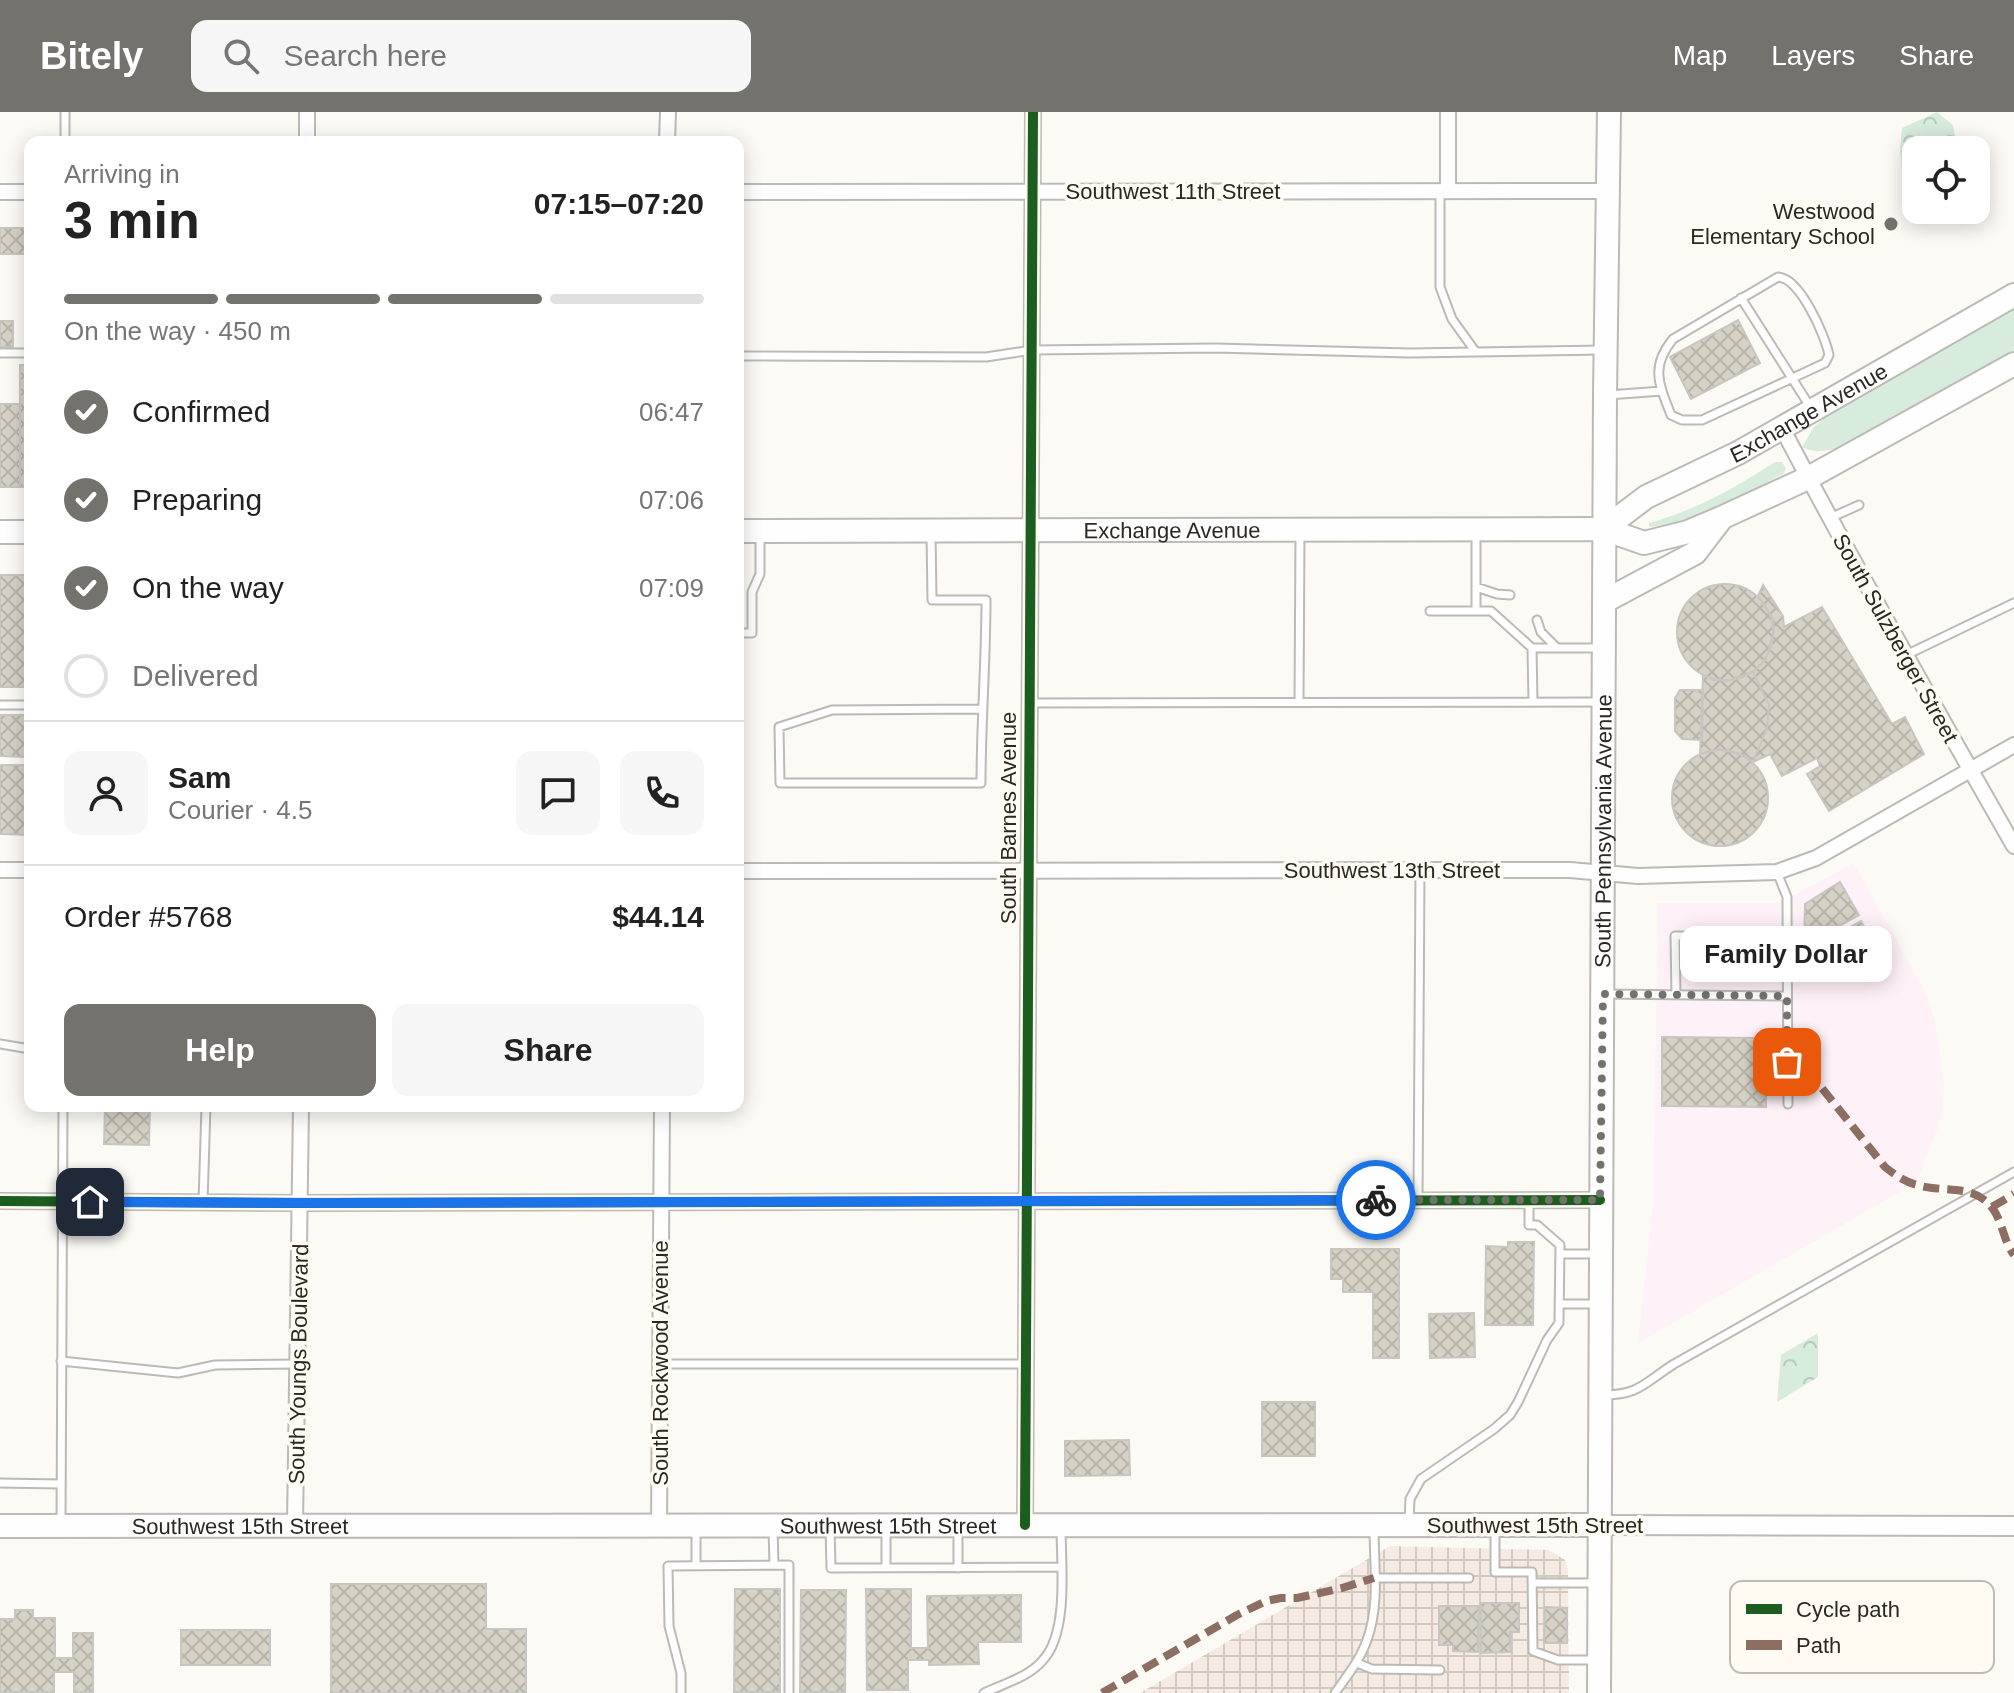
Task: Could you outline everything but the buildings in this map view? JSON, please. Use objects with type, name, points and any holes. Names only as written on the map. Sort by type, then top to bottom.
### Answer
[{"type":"main road","name":"South Pennsylvania Avenue","points":[[1599,1693],[1605,350],[1609,112]]},
{"type":"main road","name":"Exchange Avenue","points":[[1604,529],[1646,497],[1692,477],[1782,428],[2014,295]]},
{"type":"main road","name":"Exchange Avenue","points":[[749,531],[1604,529],[1644,543],[1688,532],[1808,478],[2014,364]]},
{"type":"main road","points":[[1605,601],[1695,553],[1721,518]]},
{"type":"main road","points":[[0,532],[24,532]]},
{"type":"main road","name":"Southwest 15th Street","points":[[0,1526],[1599,1525]]},
{"type":"street","points":[[307,112],[307,136]]},
{"type":"street","points":[[667,136],[668,112]]},
{"type":"street","name":"South Barnes Avenue","points":[[1025,1525],[1033,112]]},
{"type":"street","points":[[1444,191],[1448,112]]},
{"type":"street","name":"Southwest 11th Street","points":[[744,192],[1608,191]]},
{"type":"street","points":[[0,192],[24,192]]},
{"type":"street","name":"South Sulzberger Street","points":[[1782,428],[2014,846]]},
{"type":"street","name":"Southwest 13th Street","points":[[744,871],[1570,870],[1638,876],[1777,872],[1816,858],[2014,745]]},
{"type":"street","points":[[0,870],[24,870]]},
{"type":"street","name":"South Youngs Boulevard","points":[[295,1525],[301,1112]]},
{"type":"street","name":"South Rockwood Avenue","points":[[659,1525],[662,1112]]},
{"type":"street","points":[[0,1201],[1600,1200]]},
{"type":"street","name":"Southwest 15th Street","points":[[1599,1525],[2014,1526]]},
{"type":"lane","points":[[65,112],[65,136]]},
{"type":"lane","points":[[1444,191],[1440,287],[1452,319],[1475,351]]},
{"type":"lane","points":[[1778,277],[1787,277],[1795,284],[1825,338],[1829,355],[1825,363],[1794,377],[1702,420],[1682,420],[1671,415],[1662,391],[1658,361],[1673,339],[1778,277]]},
{"type":"lane","points":[[1741,298],[1813,410]]},
{"type":"lane","points":[[744,356],[986,357],[1032,350],[1216,348],[1410,353],[1605,350]]},
{"type":"lane","points":[[0,353],[24,353]]},
{"type":"lane","points":[[1605,395],[1662,391]]},
{"type":"lane","points":[[1830,518],[1859,505]]},
{"type":"lane","points":[[744,633],[752,633],[752,592],[760,574],[749,531]]},
{"type":"lane","points":[[931,531],[932,600],[986,600],[981,783],[780,783],[779,727],[832,710],[981,709]]},
{"type":"lane","points":[[1299,702],[1300,531]]},
{"type":"lane","points":[[1476,531],[1476,611]]},
{"type":"lane","points":[[1476,587],[1510,595]]},
{"type":"lane","points":[[1497,594],[1501,604]]},
{"type":"lane","points":[[1906,655],[2014,603]]},
{"type":"lane","points":[[1430,611],[1491,611],[1532,648],[1605,648]]},
{"type":"lane","points":[[1537,620],[1541,632]]},
{"type":"lane","points":[[1528,627],[1541,632],[1557,648]]},
{"type":"lane","points":[[1532,648],[1533,702]]},
{"type":"lane","points":[[1028,703],[1605,703]]},
{"type":"lane","points":[[0,705],[24,705]]},
{"type":"lane","points":[[1418,1200],[1420,870]]},
{"type":"lane","points":[[1777,872],[1787,897],[1788,1104]]},
{"type":"lane","points":[[1676,995],[1675,936],[1787,936]]},
{"type":"lane","points":[[1603,994],[1787,996]]},
{"type":"lane","points":[[0,1044],[24,1048]]},
{"type":"lane","points":[[61,1526],[63,1112]]},
{"type":"lane","points":[[203,1203],[206,1112]]},
{"type":"lane","points":[[1600,1395],[1628,1394],[1638,1390],[1674,1364],[2014,1172]]},
{"type":"lane","points":[[1409,1525],[1410,1499],[1421,1479],[1510,1415],[1547,1340],[1559,1323],[1560,1245],[1537,1225],[1529,1225],[1529,1200]]},
{"type":"lane","points":[[1560,1254],[1600,1254]]},
{"type":"lane","points":[[1559,1304],[1600,1304]]},
{"type":"lane","points":[[61,1361],[178,1373],[215,1365],[298,1364]]},
{"type":"lane","points":[[660,1364],[1026,1364]]},
{"type":"lane","points":[[0,1483],[61,1484]]},
{"type":"lane","points":[[696,1525],[696,1566]]},
{"type":"lane","points":[[773,1525],[774,1565]]},
{"type":"lane","points":[[830,1525],[831,1568],[1061,1567]]},
{"type":"lane","points":[[886,1525],[886,1568]]},
{"type":"lane","points":[[958,1525],[958,1568]]},
{"type":"lane","points":[[984,1693],[1028,1672],[1042,1663],[1052,1650],[1060,1609],[1061,1525]]},
{"type":"lane","points":[[1335,1693],[1357,1663],[1368,1639],[1374,1611],[1374,1525]]},
{"type":"lane","points":[[1495,1525],[1495,1572],[1532,1572],[1533,1651],[1558,1660],[1599,1660]]},
{"type":"lane","points":[[681,1693],[681,1673],[669,1626],[668,1566],[774,1565],[789,1565],[789,1693]]},
{"type":"lane","points":[[1374,1578],[1469,1578]]},
{"type":"lane","points":[[1532,1583],[1599,1583]]},
{"type":"lane","points":[[1357,1663],[1372,1669],[1440,1670]]},
{"type":"shaded area","points":[[1854,863],[1928,997],[1935,1022],[1944,1082],[1942,1116],[1917,1182],[1638,1343],[1653,1202],[1658,903],[1780,903]]},
{"type":"shaded area","points":[[1390,1546],[1549,1550],[1565,1560],[1568,1570],[1569,1693],[1140,1693]]},
{"type":"green space","points":[[1937,112],[1953,125],[1955,136],[1902,136],[1902,167],[1900,150],[1902,128]]},
{"type":"green space","points":[[2014,308],[2014,350],[1849,444],[1820,451],[1802,447],[1814,427],[1830,413]]},
{"type":"green space","points":[[1775,462],[1782,462],[1786,469],[1783,474],[1751,491],[1685,520],[1649,527],[1649,523],[1714,498]]},
{"type":"green space","points":[[1818,1333],[1818,1377],[1777,1402],[1781,1355]]},
{"type":"marked path","points":[[1787,1062],[1801,1062],[1893,1173],[1913,1184],[1968,1192],[1986,1201],[1996,1214],[2014,1255]]},
{"type":"marked path","points":[[1992,1207],[2014,1194]]},
{"type":"marked path","points":[[1102,1693],[1266,1601],[1297,1598],[1374,1578]]},
{"type":"cycle path","points":[[1025,1525],[1033,112]]},
{"type":"cycle path","points":[[0,1201],[1600,1200]]},
{"type":"way so far","points":[[1376,1200],[1600,1200],[1603,994],[1787,996],[1787,1062]]},
{"type":"place","name":"Westwood Elementary School","points":[[1891,224]]},
{"type":"place","name":"Family Dollar","points":[[1787,1062]]},
{"type":"route","points":[[90,1202],[1376,1200]]}]
